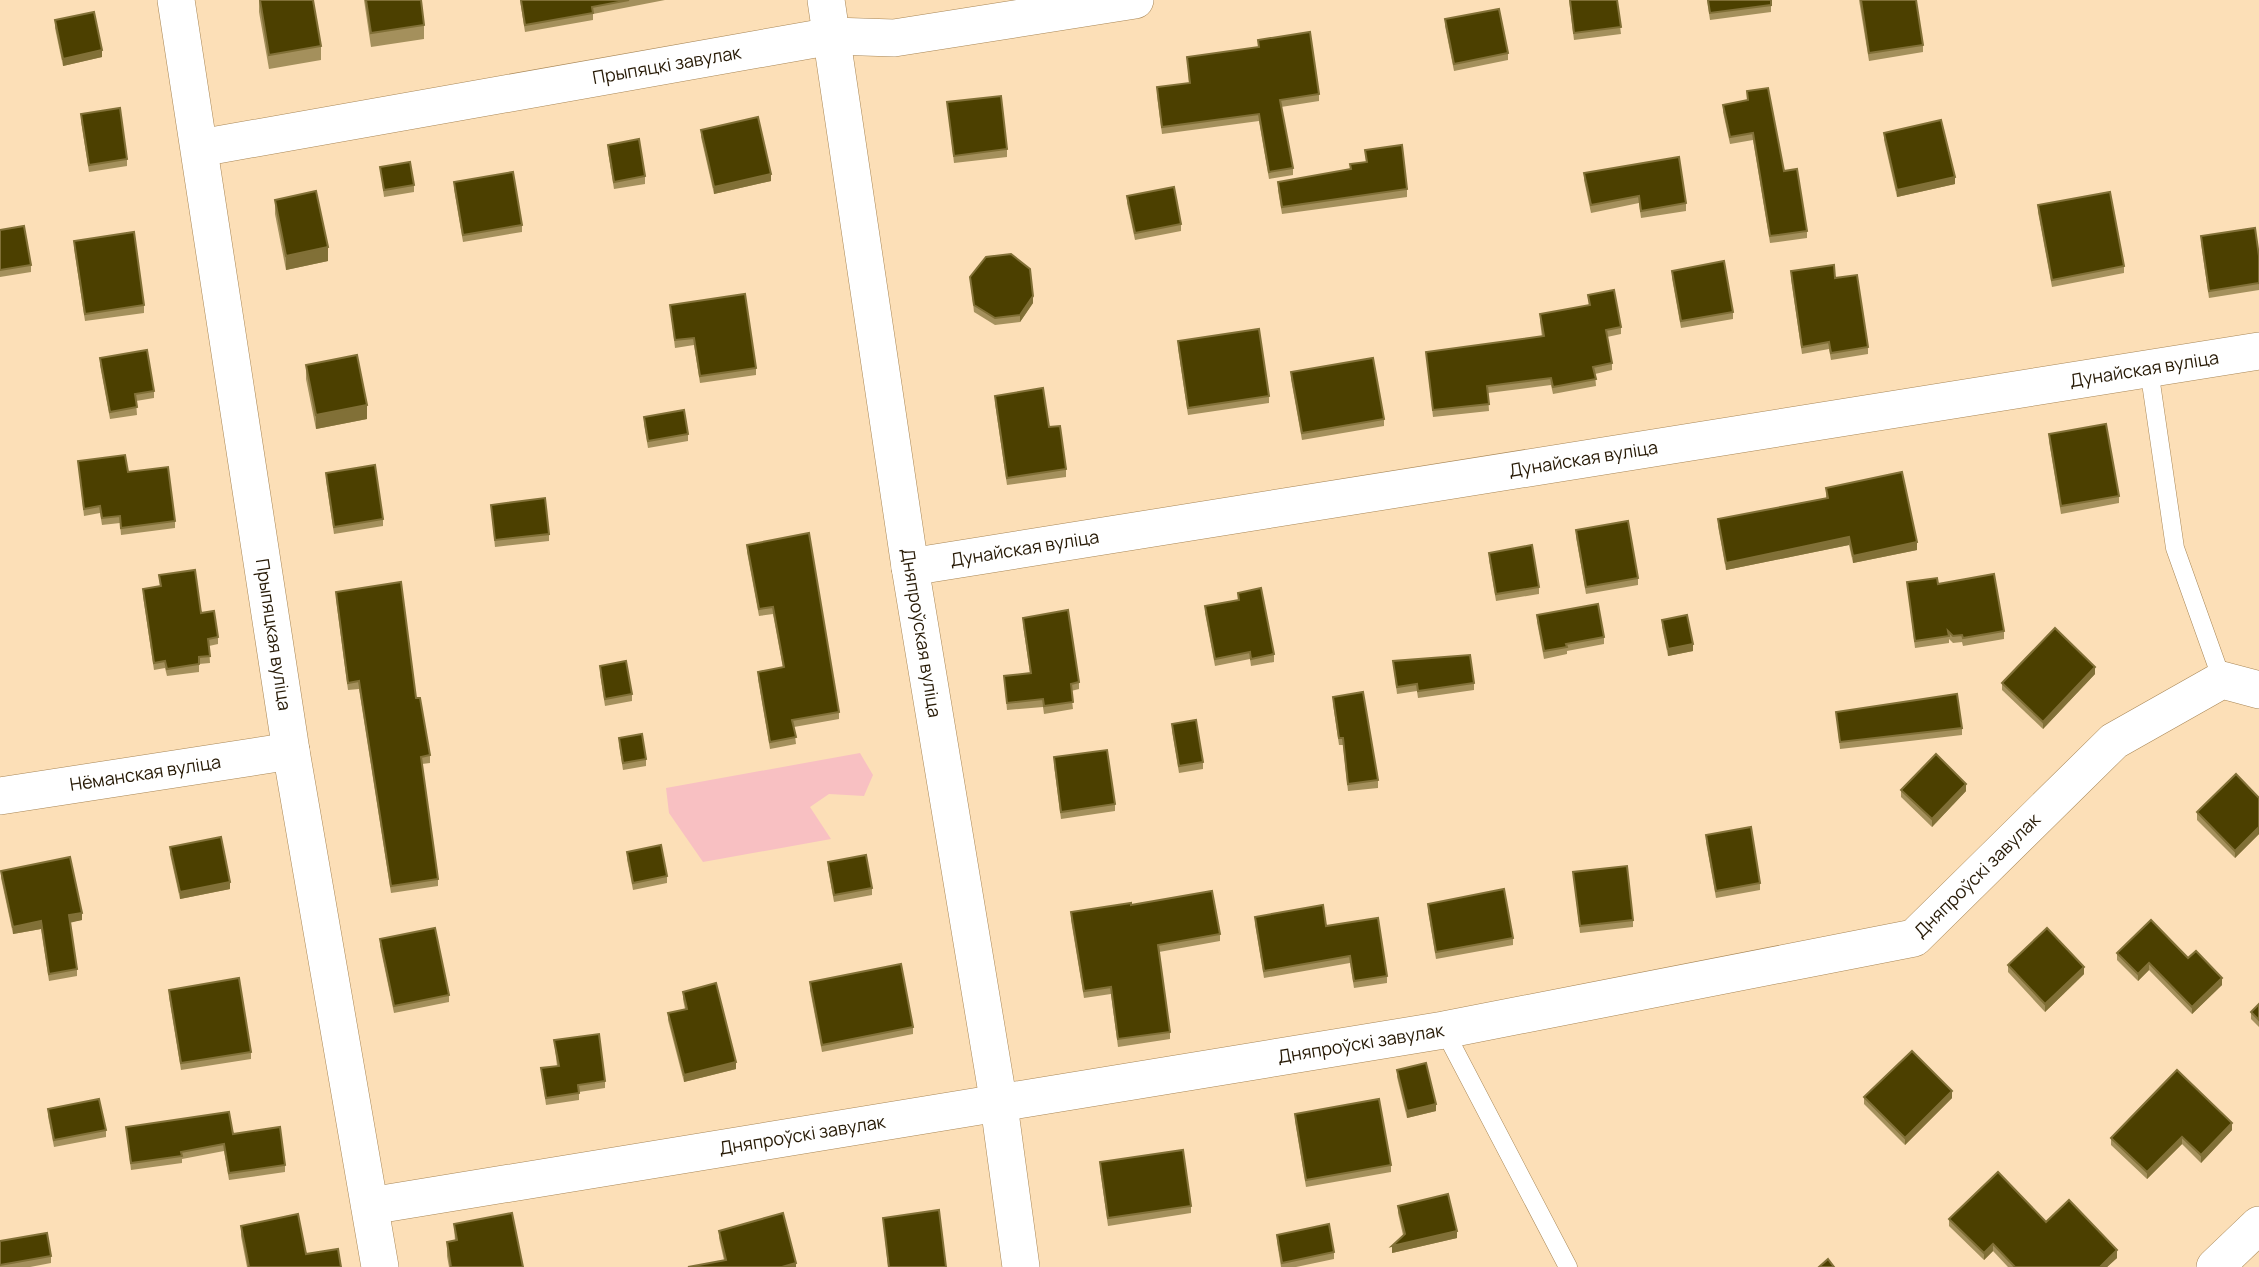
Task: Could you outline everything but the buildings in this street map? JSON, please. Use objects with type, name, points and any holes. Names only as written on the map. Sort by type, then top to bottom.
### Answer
[{"type":"street","name":"Прыпяцкая вуліца","points":[[176,0],[291,751],[380,1267]]},
{"type":"street","name":"Дняпроўская вуліца","points":[[826,0],[910,567],[999,1105],[1021,1267]]},
{"type":"street","name":"Прыпяцкі завулак","points":[[200,148],[832,36],[894,38],[1135,0]]},
{"type":"street","name":"Дунайская вуліца","points":[[910,567],[2259,351]]},
{"type":"street","points":[[2222,680],[2259,690]]},
{"type":"street","name":"Дняпроўскі завулак","points":[[370,1206],[1444,1030],[1914,937],[2115,741],[2222,680]]},
{"type":"street","name":"Нёманская вуліца","points":[[0,796],[291,751]]},
{"type":"street","points":[[2215,1267],[2259,1225]]},
{"type":"lane","points":[[2149,369],[2175,548],[2222,680]]},
{"type":"lane","points":[[1444,1030],[1568,1267]]},
{"type":"shaded area","points":[[860,753],[873,775],[864,796],[829,794],[810,807],[831,839],[703,862],[669,813],[666,788]]}]
